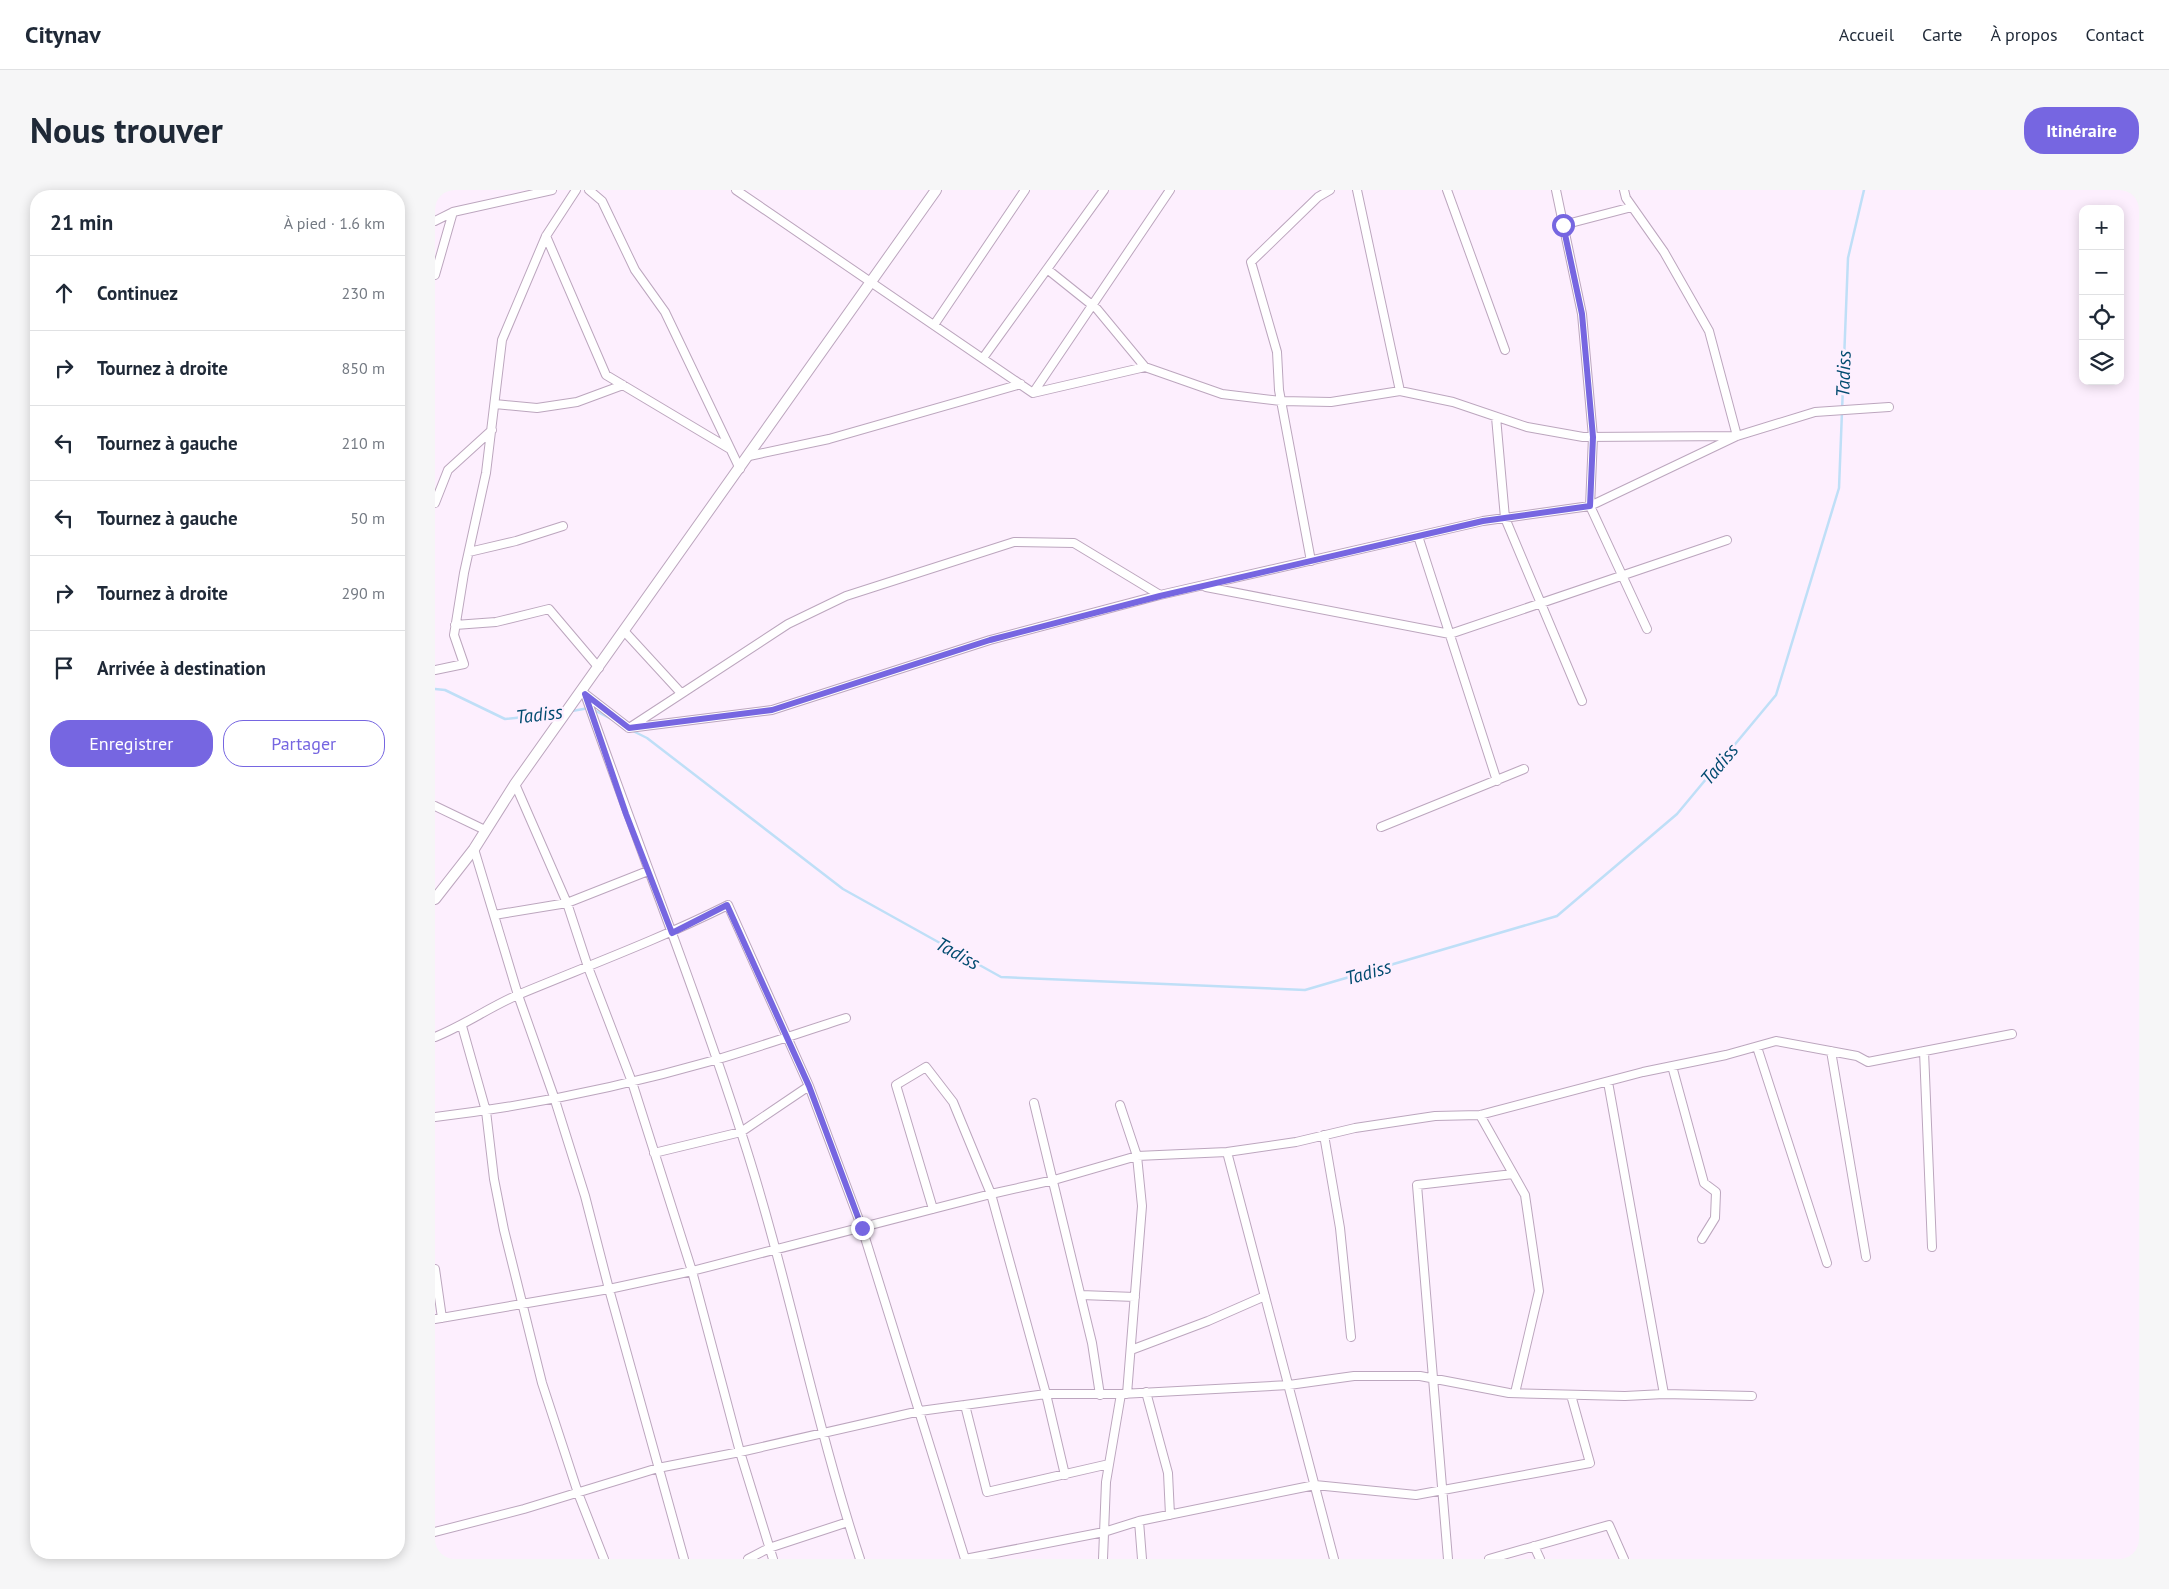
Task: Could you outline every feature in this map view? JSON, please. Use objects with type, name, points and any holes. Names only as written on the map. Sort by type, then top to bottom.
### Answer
[{"type":"main road","points":[[435,899],[474,849],[515,784],[583,693],[936,190]]},
{"type":"street","points":[[435,221],[453,212],[552,190]]},
{"type":"street","points":[[435,670],[464,664],[454,635],[455,625],[486,473],[502,340],[545,236],[576,190]]},
{"type":"street","points":[[589,190],[602,201],[635,270],[665,312],[740,469]]},
{"type":"street","points":[[736,190],[1033,393],[1145,368],[1222,394],[1281,402],[1331,402],[1400,391],[1453,402],[1527,427],[1593,437],[1737,436]]},
{"type":"street","points":[[934,325],[1025,190]]},
{"type":"street","points":[[983,358],[1104,190]]},
{"type":"street","points":[[1033,393],[1170,190]]},
{"type":"street","points":[[1311,561],[1281,402],[1277,352],[1251,262],[1318,197],[1330,190]]},
{"type":"street","points":[[1357,190],[1400,391]]},
{"type":"street","points":[[1447,190],[1505,350]]},
{"type":"street","points":[[1556,190],[1582,314],[1593,437],[1590,506],[1647,629]]},
{"type":"street","points":[[1624,190],[1632,207],[1664,252],[1709,331],[1737,436]]},
{"type":"street","points":[[1563,225],[1632,207]]},
{"type":"street","points":[[435,275],[453,212]]},
{"type":"street","points":[[545,236],[606,375],[730,449]]},
{"type":"street","points":[[1047,269],[1093,305],[1145,368]]},
{"type":"street","points":[[749,456],[829,439],[1021,384]]},
{"type":"street","points":[[495,404],[537,408],[577,402],[623,385]]},
{"type":"street","points":[[583,693],[629,728],[772,710],[990,640],[1160,596],[1418,536],[1505,518],[1590,506],[1737,436],[1815,412],[1889,407]]},
{"type":"street","points":[[1496,417],[1505,518],[1582,702]]},
{"type":"street","points":[[435,503],[448,470],[492,430]]},
{"type":"street","points":[[469,552],[516,541],[563,526]]},
{"type":"street","points":[[1418,536],[1497,781]]},
{"type":"street","points":[[1201,586],[1450,634],[1727,540]]},
{"type":"street","points":[[629,728],[789,624],[845,596],[1014,542],[1074,543],[1160,596]]},
{"type":"street","points":[[455,625],[496,622],[549,609],[599,668]]},
{"type":"street","points":[[625,632],[681,693]]},
{"type":"street","points":[[583,693],[672,933],[741,1132],[773,1236],[775,1250],[823,1433],[860,1559]]},
{"type":"street","points":[[1381,827],[1524,769]]},
{"type":"street","points":[[515,784],[567,903],[588,968],[632,1082],[653,1153],[693,1271],[740,1452],[773,1559]]},
{"type":"street","points":[[435,806],[485,830]]},
{"type":"street","points":[[474,849],[518,995],[554,1097],[585,1196],[658,1468],[685,1559]]},
{"type":"street","points":[[494,915],[567,903],[648,871]]},
{"type":"street","points":[[435,1037],[462,1026],[518,995],[672,933],[727,905],[788,1036],[809,1086],[862,1228],[965,1559],[1104,1532],[1139,1521],[1315,1484],[1416,1495],[1590,1464],[1571,1395]]},
{"type":"street","points":[[435,1118],[487,1111],[632,1082],[716,1060],[846,1018]]},
{"type":"street","points":[[462,1026],[487,1111],[499,1204],[508,1248],[542,1383],[578,1492],[605,1559]]},
{"type":"street","points":[[435,1270],[439,1319],[609,1289],[693,1271],[991,1194],[1054,1180],[1137,1156],[1227,1152],[1296,1142],[1355,1128],[1435,1116],[1480,1115],[1672,1066],[1726,1056],[1776,1041],[1857,1056],[1868,1062],[2012,1034]]},
{"type":"street","points":[[1757,1047],[1827,1263]]},
{"type":"street","points":[[1831,1051],[1866,1257]]},
{"type":"street","points":[[1924,1051],[1932,1247]]},
{"type":"street","points":[[1672,1066],[1704,1183],[1716,1192],[1715,1218],[1702,1239]]},
{"type":"street","points":[[933,1209],[895,1085],[926,1067],[953,1102],[991,1194],[1046,1394],[1065,1475]]},
{"type":"street","points":[[1608,1082],[1664,1394]]},
{"type":"street","points":[[653,1153],[741,1132],[809,1086]]},
{"type":"street","points":[[1034,1103],[1081,1295],[1100,1395]]},
{"type":"street","points":[[1103,1559],[1106,1482],[1131,1350],[1142,1206],[1137,1156],[1120,1105]]},
{"type":"street","points":[[1480,1115],[1525,1196],[1539,1291],[1515,1393]]},
{"type":"street","points":[[1324,1135],[1340,1228],[1351,1337]]},
{"type":"street","points":[[1227,1152],[1334,1559]]},
{"type":"street","points":[[1448,1559],[1435,1379],[1417,1185],[1513,1174]]},
{"type":"street","points":[[1081,1295],[1135,1296]]},
{"type":"street","points":[[1131,1350],[1265,1296]]},
{"type":"street","points":[[436,1530],[578,1492],[658,1468],[740,1452],[920,1411],[1046,1394],[1124,1394],[1289,1385],[1354,1376],[1420,1376],[1515,1393],[1625,1396],[1664,1394],[1752,1396]]},
{"type":"street","points":[[1145,1392],[1168,1473],[1170,1514]]},
{"type":"street","points":[[965,1405],[987,1492],[1109,1464]]},
{"type":"street","points":[[1139,1521],[1142,1559]]},
{"type":"street","points":[[748,1559],[769,1548],[848,1522]]},
{"type":"street","points":[[1489,1559],[1609,1525],[1624,1559]]},
{"type":"street","points":[[1534,1546],[1541,1559]]},
{"type":"waterway","name":"Tadiss","points":[[631,730],[647,738],[843,889],[1001,977],[1305,990],[1557,916],[1677,814],[1776,695],[1839,488],[1848,258],[1864,190]]},
{"type":"waterway","name":"Tadiss","points":[[435,689],[445,690],[505,719],[562,713]]},
{"type":"waterway","name":"Tadiss","points":[[572,711],[589,708]]},
{"type":"waterway","name":"Tadiss","points":[[594,710],[615,721]]},
{"type":"route","points":[[862,1228],[809,1086],[788,1036],[727,905],[672,933],[626,814],[585,694],[629,728],[772,710],[990,640],[1160,596],[1483,521],[1590,506],[1593,437],[1582,314],[1563,225]]}]
